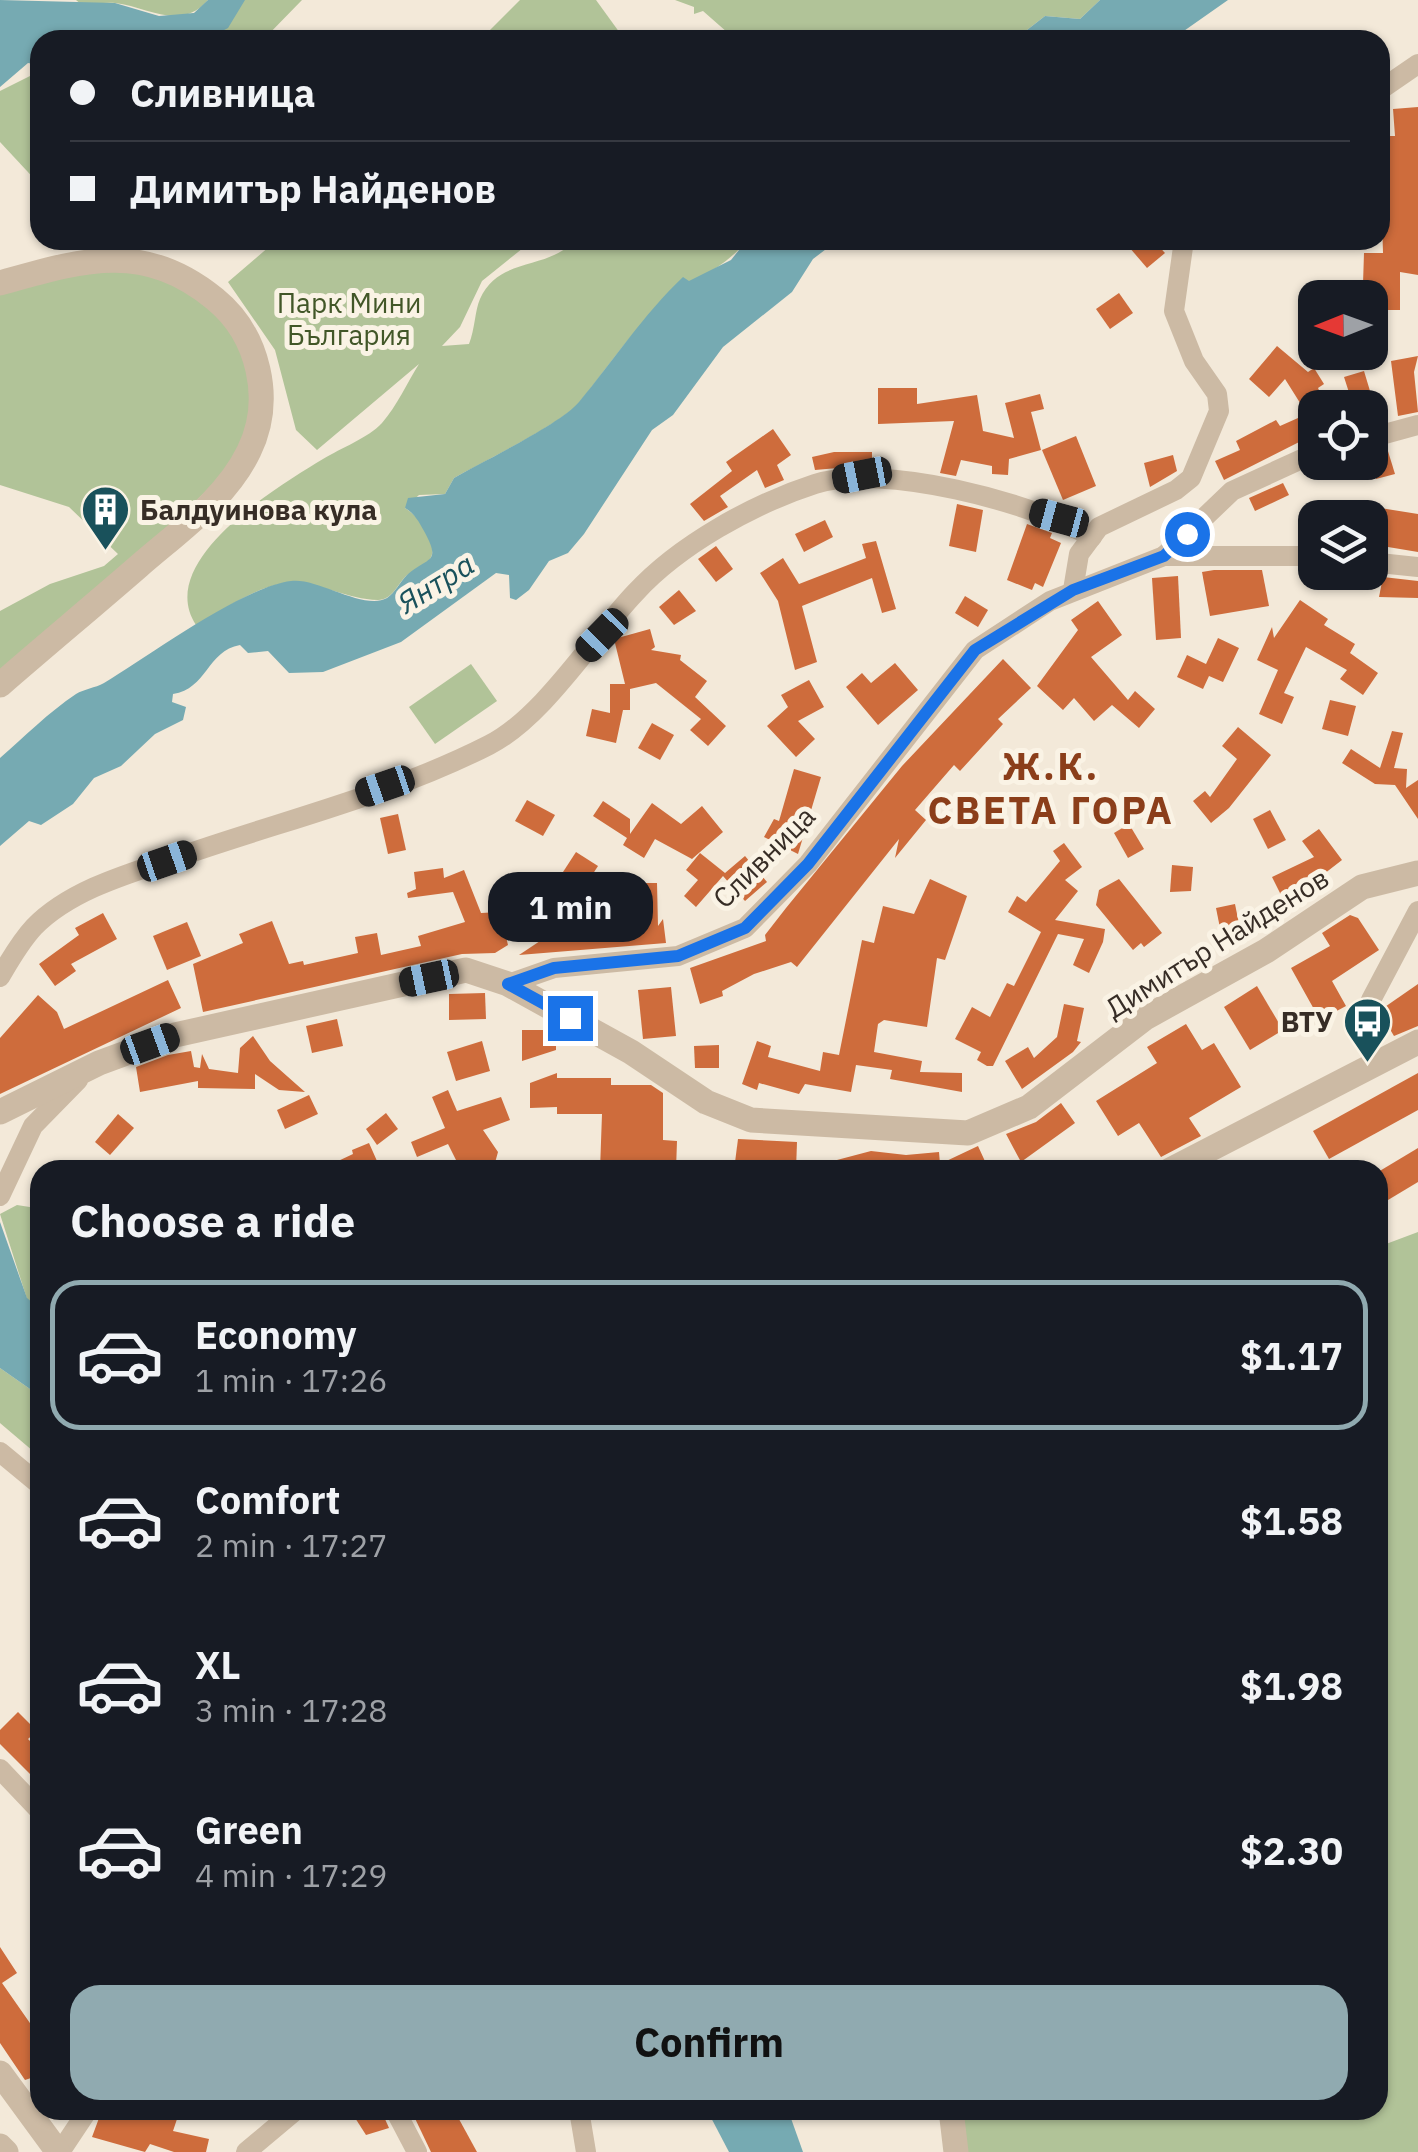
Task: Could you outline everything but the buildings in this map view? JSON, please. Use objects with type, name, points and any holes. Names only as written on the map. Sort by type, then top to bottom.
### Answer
[{"type":"street","points":[[1390,83],[1418,64]]},
{"type":"street","points":[[1073,590],[1079,554],[1099,528],[1176,490],[1191,478],[1219,411],[1217,394],[1194,362],[1174,312],[1183,250]]},
{"type":"street","points":[[0,283],[78,261],[138,262],[182,273],[226,308],[248,339],[260,374],[261,404],[250,450],[222,492],[0,685]]},
{"type":"street","points":[[1388,433],[1418,425]]},
{"type":"street","points":[[1164,556],[1232,491],[1298,461]]},
{"type":"street","points":[[0,977],[36,925],[102,884],[419,775],[492,743],[516,725],[602,635],[632,595],[671,560],[752,511],[815,484],[862,475],[922,484],[1059,518],[1092,537]]},
{"type":"street","name":"Сливница","points":[[508,984],[554,968],[678,956],[745,928],[808,864],[975,650],[1073,590],[1164,556],[1298,556]]},
{"type":"street","points":[[1388,564],[1418,567]]},
{"type":"street","name":"Димитър Найденов","points":[[508,984],[632,1052],[706,1102],[751,1120],[968,1134],[1029,1107],[1145,1018],[1266,951],[1362,887],[1418,874]]},
{"type":"street","points":[[1371,1000],[1418,912]]},
{"type":"street","points":[[0,1112],[99,1063],[175,1035],[466,970],[508,984]]},
{"type":"street","points":[[1189,1160],[1418,1042]]},
{"type":"street","points":[[0,1196],[33,1126],[66,1089],[99,1063]]},
{"type":"street","points":[[0,1452],[30,1477]]},
{"type":"street","points":[[0,1769],[30,1800]]},
{"type":"street","points":[[0,2072],[30,2113]]},
{"type":"street","points":[[35,2120],[59,2152],[81,2120]]},
{"type":"street","points":[[246,2152],[284,2120]]},
{"type":"street","points":[[400,2120],[418,2152]]},
{"type":"street","points":[[581,2120],[586,2152]]},
{"type":"street","points":[[953,2120],[956,2152]]},
{"type":"street","points":[[0,2146],[6,2152]]},
{"type":"green space","points":[[76,0],[208,0],[186,15],[175,16],[115,3],[82,5]]},
{"type":"green space","points":[[237,0],[302,0],[273,30],[134,30]]},
{"type":"green space","points":[[520,0],[596,0],[618,30],[490,30]]},
{"type":"green space","points":[[675,0],[1100,0],[1080,19],[1045,16],[1027,30],[725,30],[703,11],[694,14],[694,7]]},
{"type":"green space","points":[[30,76],[30,174],[0,142],[0,91]]},
{"type":"green space","name":"Парк Мини България","points":[[265,250],[521,250],[482,281],[460,327],[442,346],[469,344],[480,299],[499,276],[564,250],[738,250],[651,315],[570,412],[454,478],[445,494],[419,495],[405,508],[423,526],[433,550],[426,564],[406,576],[387,598],[365,599],[305,584],[280,584],[248,596],[196,625],[188,601],[192,576],[226,528],[278,488],[382,423],[419,364],[317,450],[296,430],[275,350],[228,282]]},
{"type":"green space","points":[[78,261],[182,273],[249,339],[250,450],[0,685],[0,611],[50,584],[104,566],[118,554],[69,507],[0,485],[0,283]]},
{"type":"green space","points":[[471,664],[497,701],[435,744],[409,707]]},
{"type":"green space","points":[[17,1205],[30,1207],[30,1301],[0,1214]]},
{"type":"green space","points":[[1418,1232],[1418,2152],[956,2152],[952,2120],[1388,2120],[1388,1243]]},
{"type":"green space","points":[[0,1368],[30,1389],[30,1448],[0,1423]]},
{"type":"water","points":[[0,0],[115,3],[159,16],[194,13],[208,0],[245,0],[224,30],[30,30],[30,63],[0,87]]},
{"type":"water","points":[[1100,0],[1228,0],[1185,30],[1027,30],[1045,16],[1080,19]]},
{"type":"water","name":"Янтра","points":[[739,250],[825,250],[813,259],[792,292],[723,347],[673,415],[652,430],[584,534],[568,553],[549,561],[529,590],[516,600],[510,598],[509,575],[496,573],[401,642],[323,672],[289,673],[268,651],[248,653],[240,645],[229,649],[193,685],[173,694],[172,702],[186,707],[183,720],[155,734],[121,766],[94,778],[73,804],[41,825],[29,821],[0,846],[0,758],[56,709],[222,609],[271,586],[302,581],[366,600],[387,598],[432,554],[420,524],[405,508],[408,498],[445,494],[454,478],[570,411],[683,277],[689,281],[731,260]]},
{"type":"water","points":[[0,1222],[30,1301],[30,1389],[0,1368]]},
{"type":"water","points":[[712,2120],[792,2120],[803,2152],[729,2152]]},
{"type":"place","name":"Балдуинова кула","points":[[105,552]]},
{"type":"place","name":"ВТУ","points":[[1368,1064]]},
{"type":"district","name":"Ж.К. СВЕТА ГОРА","points":[[1051,789]]},
{"type":"route","points":[[570,1018],[508,984],[554,968],[678,956],[745,928],[808,864],[975,650],[1073,590],[1164,556],[1187,534]]}]
